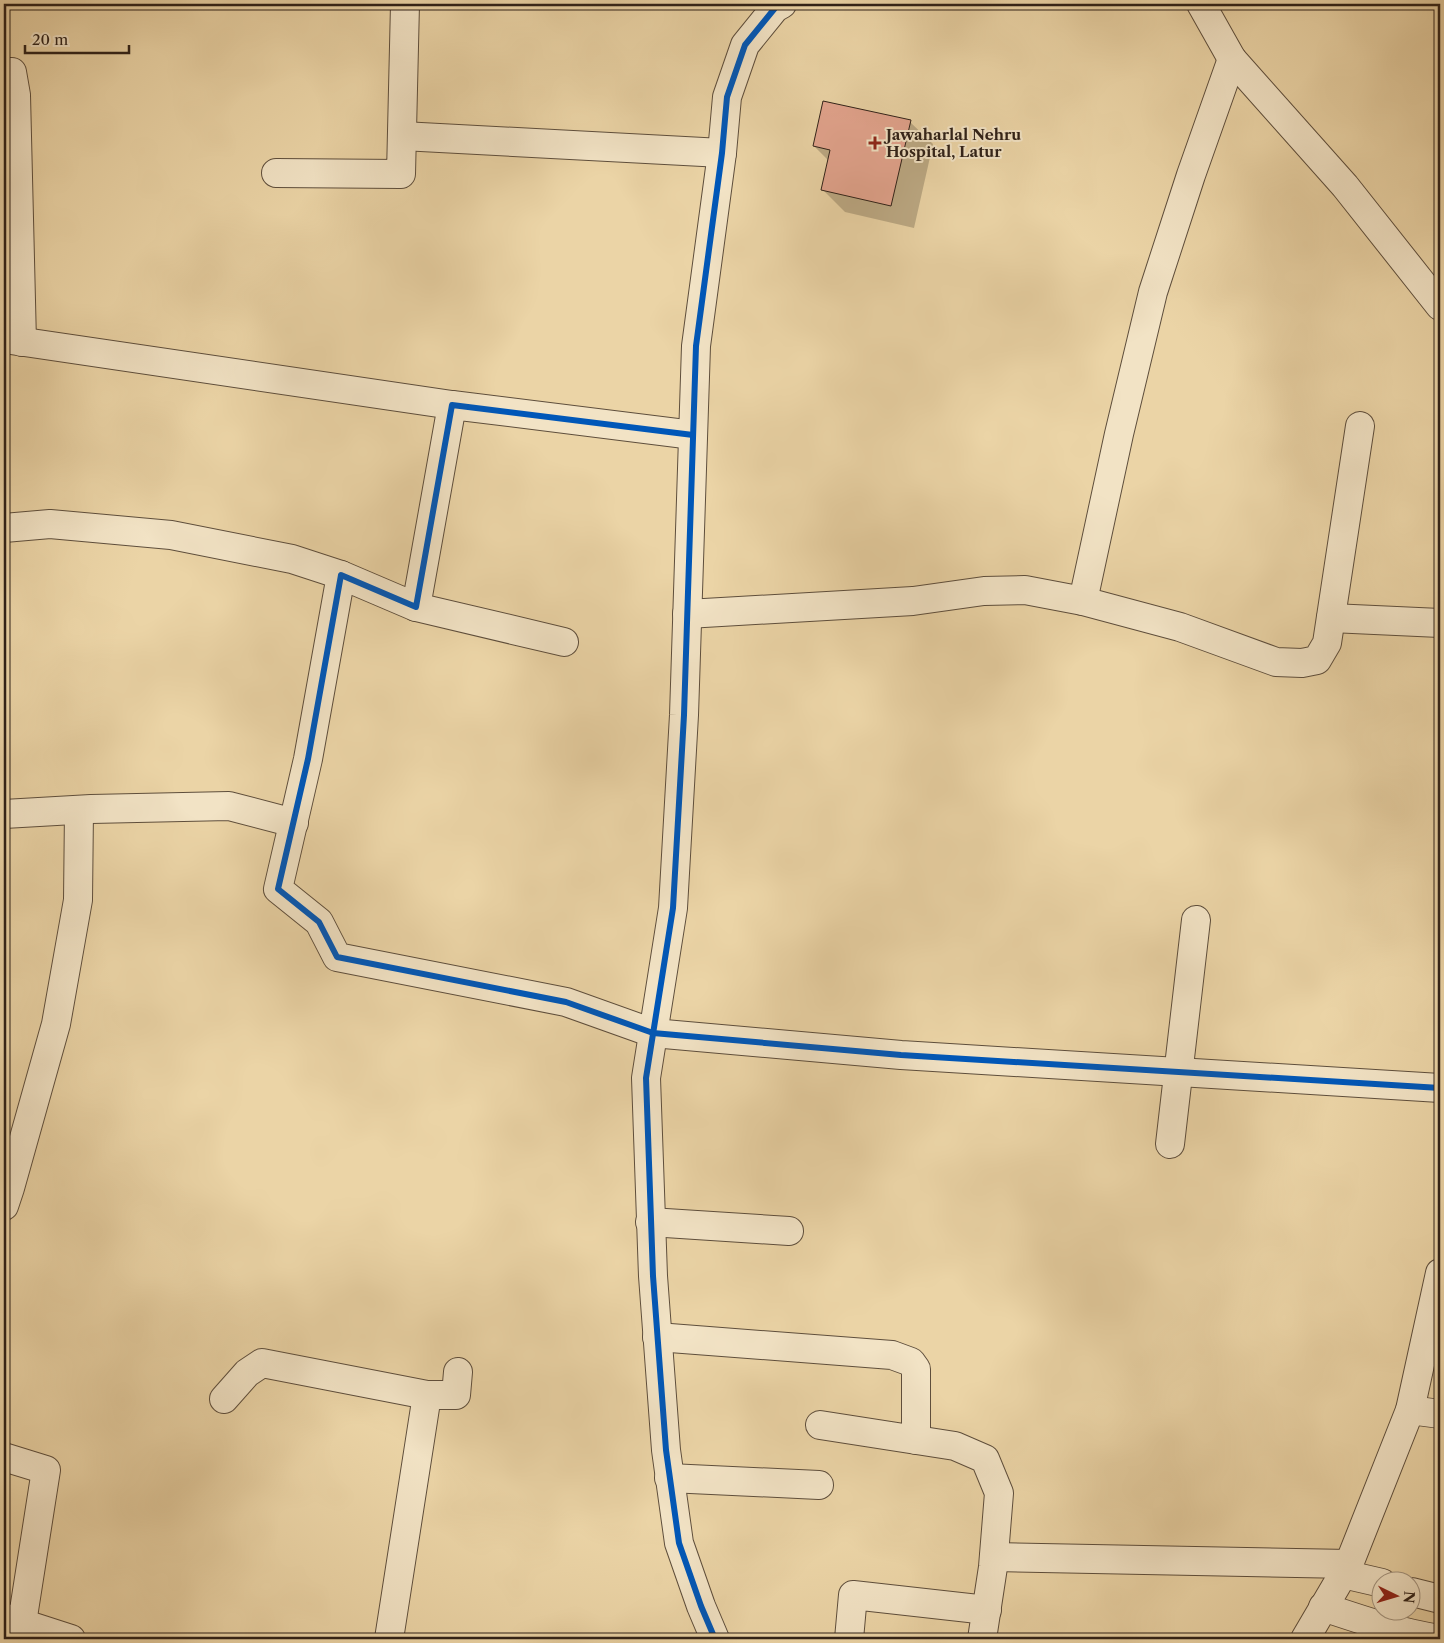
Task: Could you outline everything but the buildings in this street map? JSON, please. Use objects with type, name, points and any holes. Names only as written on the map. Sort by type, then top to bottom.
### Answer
[{"type":"street","points":[[276,173],[401,174],[405,4]]},
{"type":"street","points":[[715,1639],[701,1606],[679,1543],[666,1450],[650,1222],[646,1078],[673,908],[684,715],[696,346],[722,153],[726,97],[745,45],[775,8],[782,4]]},
{"type":"street","points":[[1201,4],[1232,59],[1345,186],[1440,306]]},
{"type":"street","points":[[1083,601],[1119,434],[1153,292],[1191,175],[1232,59]]},
{"type":"street","points":[[4,72],[12,72],[16,95],[13,340],[452,406],[693,435]]},
{"type":"street","points":[[402,136],[722,153]]},
{"type":"street","points":[[416,607],[452,406]]},
{"type":"street","points":[[687,614],[913,601],[984,591],[1024,590],[1083,601],[1180,627],[1276,662],[1302,663],[1316,660],[1327,643],[1360,426]]},
{"type":"street","points":[[4,528],[50,524],[171,535],[292,559],[341,575],[416,607],[564,642]]},
{"type":"street","points":[[341,575],[308,759],[278,889],[319,922],[337,957],[566,1002],[653,1033],[900,1056],[1440,1088]]},
{"type":"street","points":[[1330,618],[1440,623]]},
{"type":"street","points":[[4,814],[228,806],[294,823]]},
{"type":"street","points":[[4,1206],[56,1024],[78,900],[80,810]]},
{"type":"street","points":[[1170,1144],[1196,920]]},
{"type":"street","points":[[650,1222],[789,1231]]},
{"type":"street","points":[[1305,1639],[1346,1569],[1410,1410],[1433,1335],[1439,1278]]},
{"type":"street","points":[[657,1337],[892,1355],[910,1362],[916,1369],[916,1440]]},
{"type":"street","points":[[224,1399],[247,1373],[262,1363],[428,1395],[456,1395],[458,1372]]},
{"type":"street","points":[[389,1639],[428,1395]]},
{"type":"street","points":[[1410,1410],[1440,1414]]},
{"type":"street","points":[[820,1425],[955,1446],[985,1459],[1000,1493],[994,1557],[982,1639]]},
{"type":"street","points":[[4,1457],[46,1470],[13,1620],[71,1639]]},
{"type":"street","points":[[670,1478],[819,1485]]},
{"type":"street","points":[[994,1557],[1346,1569],[1372,1579]]},
{"type":"street","points":[[1422,1594],[1440,1599]]},
{"type":"street","points":[[849,1639],[853,1595],[987,1610]]},
{"type":"street","points":[[1323,1607],[1377,1625],[1415,1635],[1440,1639]]},
{"type":"cycle path","points":[[715,1639],[701,1606],[679,1543],[666,1450],[653,1276],[646,1078],[673,908],[684,715],[696,346],[722,153],[727,97],[745,45],[775,8],[782,4]]},
{"type":"cycle path","points":[[693,435],[452,405],[416,607],[341,575],[308,759],[278,889],[319,922],[337,957],[566,1002],[653,1033],[901,1055],[1440,1088]]},
{"type":"place","name":"Jawaharlal Nehru Hospital, Latur","points":[[875,143]]}]
